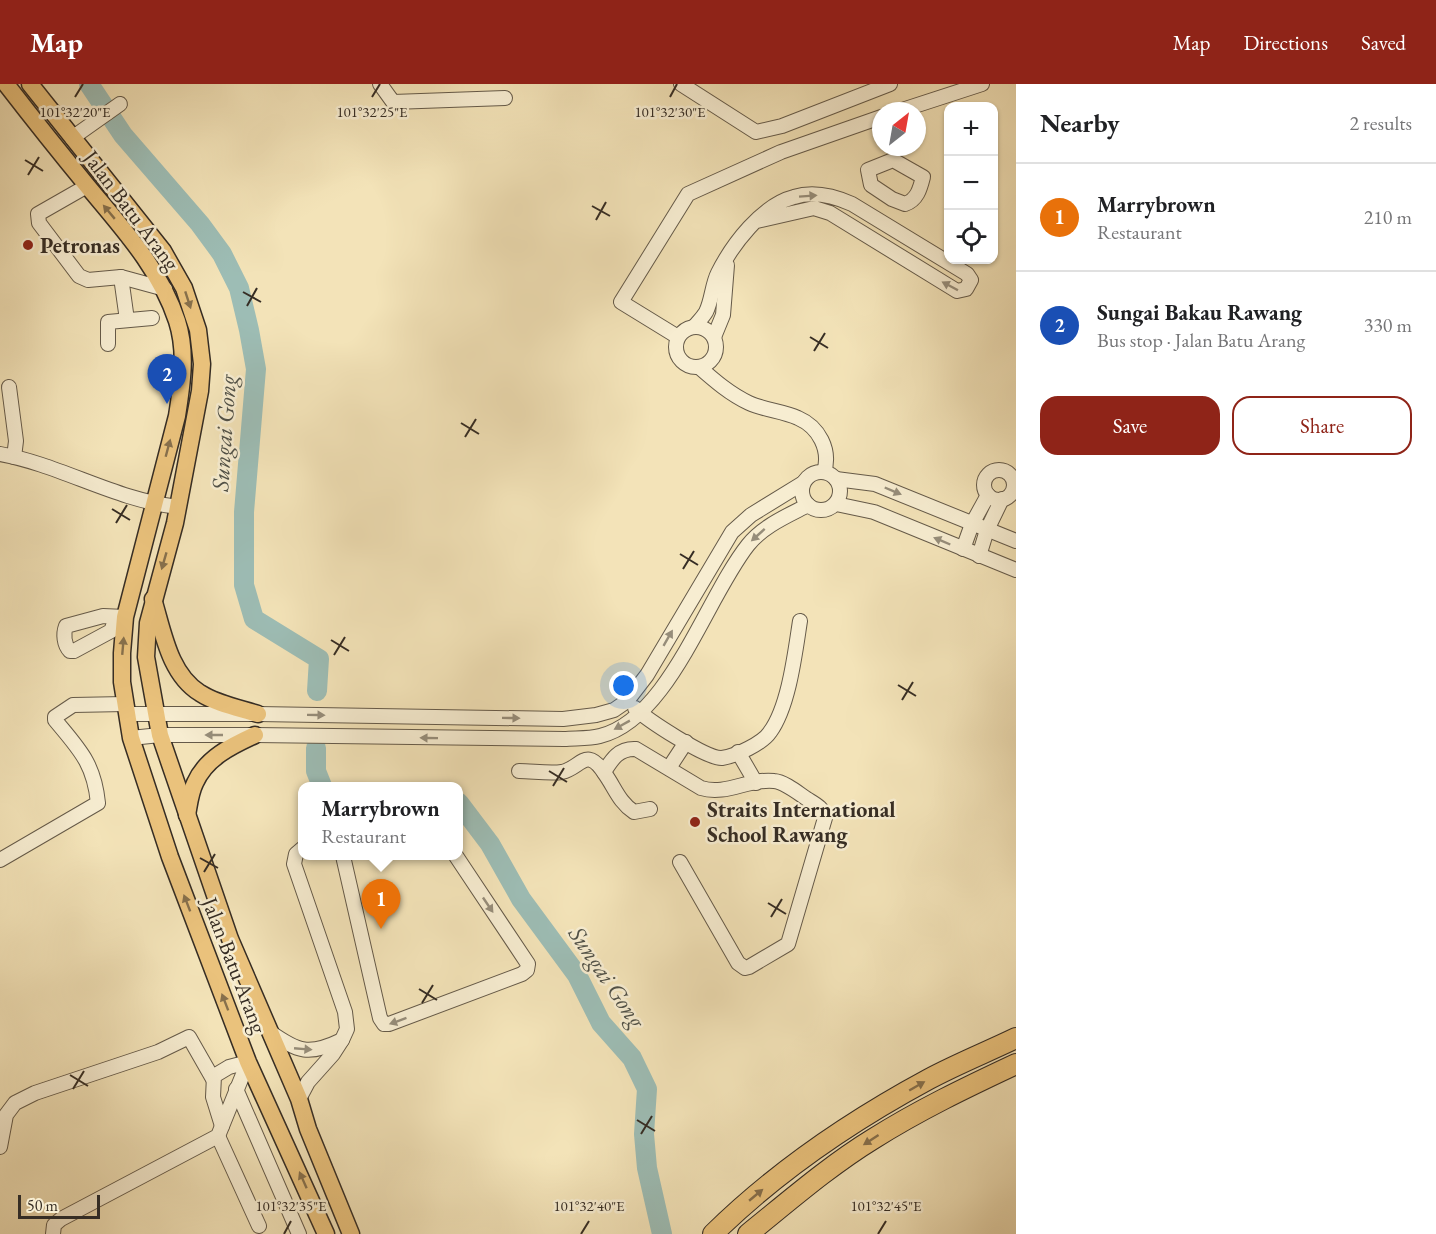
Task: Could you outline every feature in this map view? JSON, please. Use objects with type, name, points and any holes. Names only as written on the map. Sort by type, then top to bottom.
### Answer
[{"type":"highway","points":[[713,1234],[786,1170],[858,1120],[930,1079],[1016,1038]]},
{"type":"highway","points":[[748,1234],[808,1185],[872,1139],[945,1097],[1016,1064]]},
{"type":"main road","name":"Jalan Batu Arang","points":[[30,84],[163,251],[184,288],[198,330],[202,364],[200,390],[178,507],[153,598],[148,623],[146,657],[160,735],[230,939],[299,1099],[308,1129],[351,1234]]},
{"type":"main road","name":"Jalan Batu Arang","points":[[7,92],[136,245],[165,289],[178,322],[183,353],[182,383],[177,416],[121,617],[122,682],[126,709],[131,738],[170,856],[248,1062],[326,1234]]},
{"type":"main road","points":[[153,598],[177,670],[199,693],[227,705],[258,714]]},
{"type":"main road","points":[[187,816],[194,785],[206,764],[234,745],[255,735]]},
{"type":"street","points":[[380,84],[393,102],[505,98]]},
{"type":"street","points":[[681,84],[756,132],[782,126],[887,84]]},
{"type":"street","points":[[926,102],[982,84]]},
{"type":"street","points":[[72,138],[116,107]]},
{"type":"street","points":[[678,337],[621,302],[688,194],[781,152],[872,120]]},
{"type":"street","points":[[87,186],[39,214],[39,223],[79,276],[88,280],[121,277],[165,289]]},
{"type":"street","points":[[715,356],[699,367],[686,365],[677,356],[678,337],[682,332],[694,327],[705,313],[717,274],[739,238],[757,221],[777,204],[795,196],[835,197],[852,204],[967,274],[971,280],[966,289],[957,291],[830,213],[814,208],[757,221]]},
{"type":"street","points":[[830,213],[835,197]]},
{"type":"street","points":[[869,237],[892,199]]},
{"type":"street","points":[[714,337],[723,315],[729,254]]},
{"type":"street","points":[[929,274],[939,257]]},
{"type":"street","points":[[121,277],[127,320]]},
{"type":"street","points":[[108,344],[108,322],[153,318]]},
{"type":"street","points":[[694,327],[705,329],[714,337],[715,356],[722,386]]},
{"type":"street","points":[[699,367],[722,386],[751,404],[798,418],[811,426],[821,437],[825,448],[826,465],[841,494],[836,504],[825,510],[813,508],[808,505],[802,494],[804,483]]},
{"type":"street","points":[[9,387],[16,441],[14,457]]},
{"type":"street","points":[[0,454],[28,459],[91,484],[153,504],[178,507]]},
{"type":"street","points":[[979,556],[987,530],[1002,499],[1012,491],[1014,478],[1000,470],[987,476],[984,486],[988,495],[994,499],[1002,499]]},
{"type":"street","points":[[0,860],[98,803],[96,783],[78,746],[54,717],[73,705],[156,713],[563,719],[614,710],[627,700],[647,675],[732,532],[751,515],[804,483],[812,474],[830,475],[874,484],[1016,541]]},
{"type":"street","points":[[963,549],[972,524],[988,495]]},
{"type":"street","points":[[836,504],[874,512],[1016,570]]},
{"type":"street","points":[[131,738],[160,735],[564,739],[601,736],[641,714],[664,687],[733,566],[749,544],[764,529],[808,505]]},
{"type":"street","points":[[627,700],[641,714],[711,756],[722,758],[748,749],[770,733],[783,705],[792,671],[800,621]]},
{"type":"street","points":[[669,768],[686,742]]},
{"type":"street","points":[[604,772],[613,757],[627,748],[636,749],[701,788],[711,790],[779,782],[824,811],[825,818],[788,944],[749,967],[741,966],[680,862]]},
{"type":"street","points":[[738,752],[756,783]]},
{"type":"street","points":[[519,771],[562,772],[582,760],[591,760],[604,772],[623,805],[634,812],[650,809]]},
{"type":"street","points":[[298,852],[294,864],[345,1012],[347,1029],[342,1041],[308,1082],[299,1099]]},
{"type":"street","points":[[344,860],[380,1018],[384,1024],[389,1024],[522,974],[527,970],[528,964],[459,860]]},
{"type":"street","points":[[268,1030],[292,1048],[309,1051],[342,1041]]},
{"type":"street","points":[[0,1147],[6,1115],[15,1103],[35,1093],[158,1052],[189,1037],[213,1079]]},
{"type":"street","points":[[248,1062],[217,1072],[213,1079],[213,1097],[220,1131],[259,1226]]},
{"type":"street","points":[[53,1234],[54,1225],[62,1219],[220,1131],[248,1062]]},
{"type":"street","points":[[236,1089],[299,1234]]},
{"type":"waterway","name":"Sungai Gong","points":[[89,84],[123,135],[200,224],[222,254],[239,288],[256,369],[244,512],[244,585],[254,619],[319,659],[317,691]]},
{"type":"waterway","name":"Sungai Gong","points":[[316,748],[316,771],[320,782]]},
{"type":"waterway","name":"Sungai Gong","points":[[463,808],[490,844],[521,899],[577,975],[601,1023],[632,1058],[647,1089],[644,1134],[647,1168],[662,1234]]},
{"type":"place","name":"Petronas","points":[[28,245]]},
{"type":"place","name":"Sungai Bakau Rawang","points":[[167,404]]},
{"type":"place","name":"Straits International School Rawang","points":[[695,822]]},
{"type":"place","name":"Marrybrown","points":[[381,929]]}]
